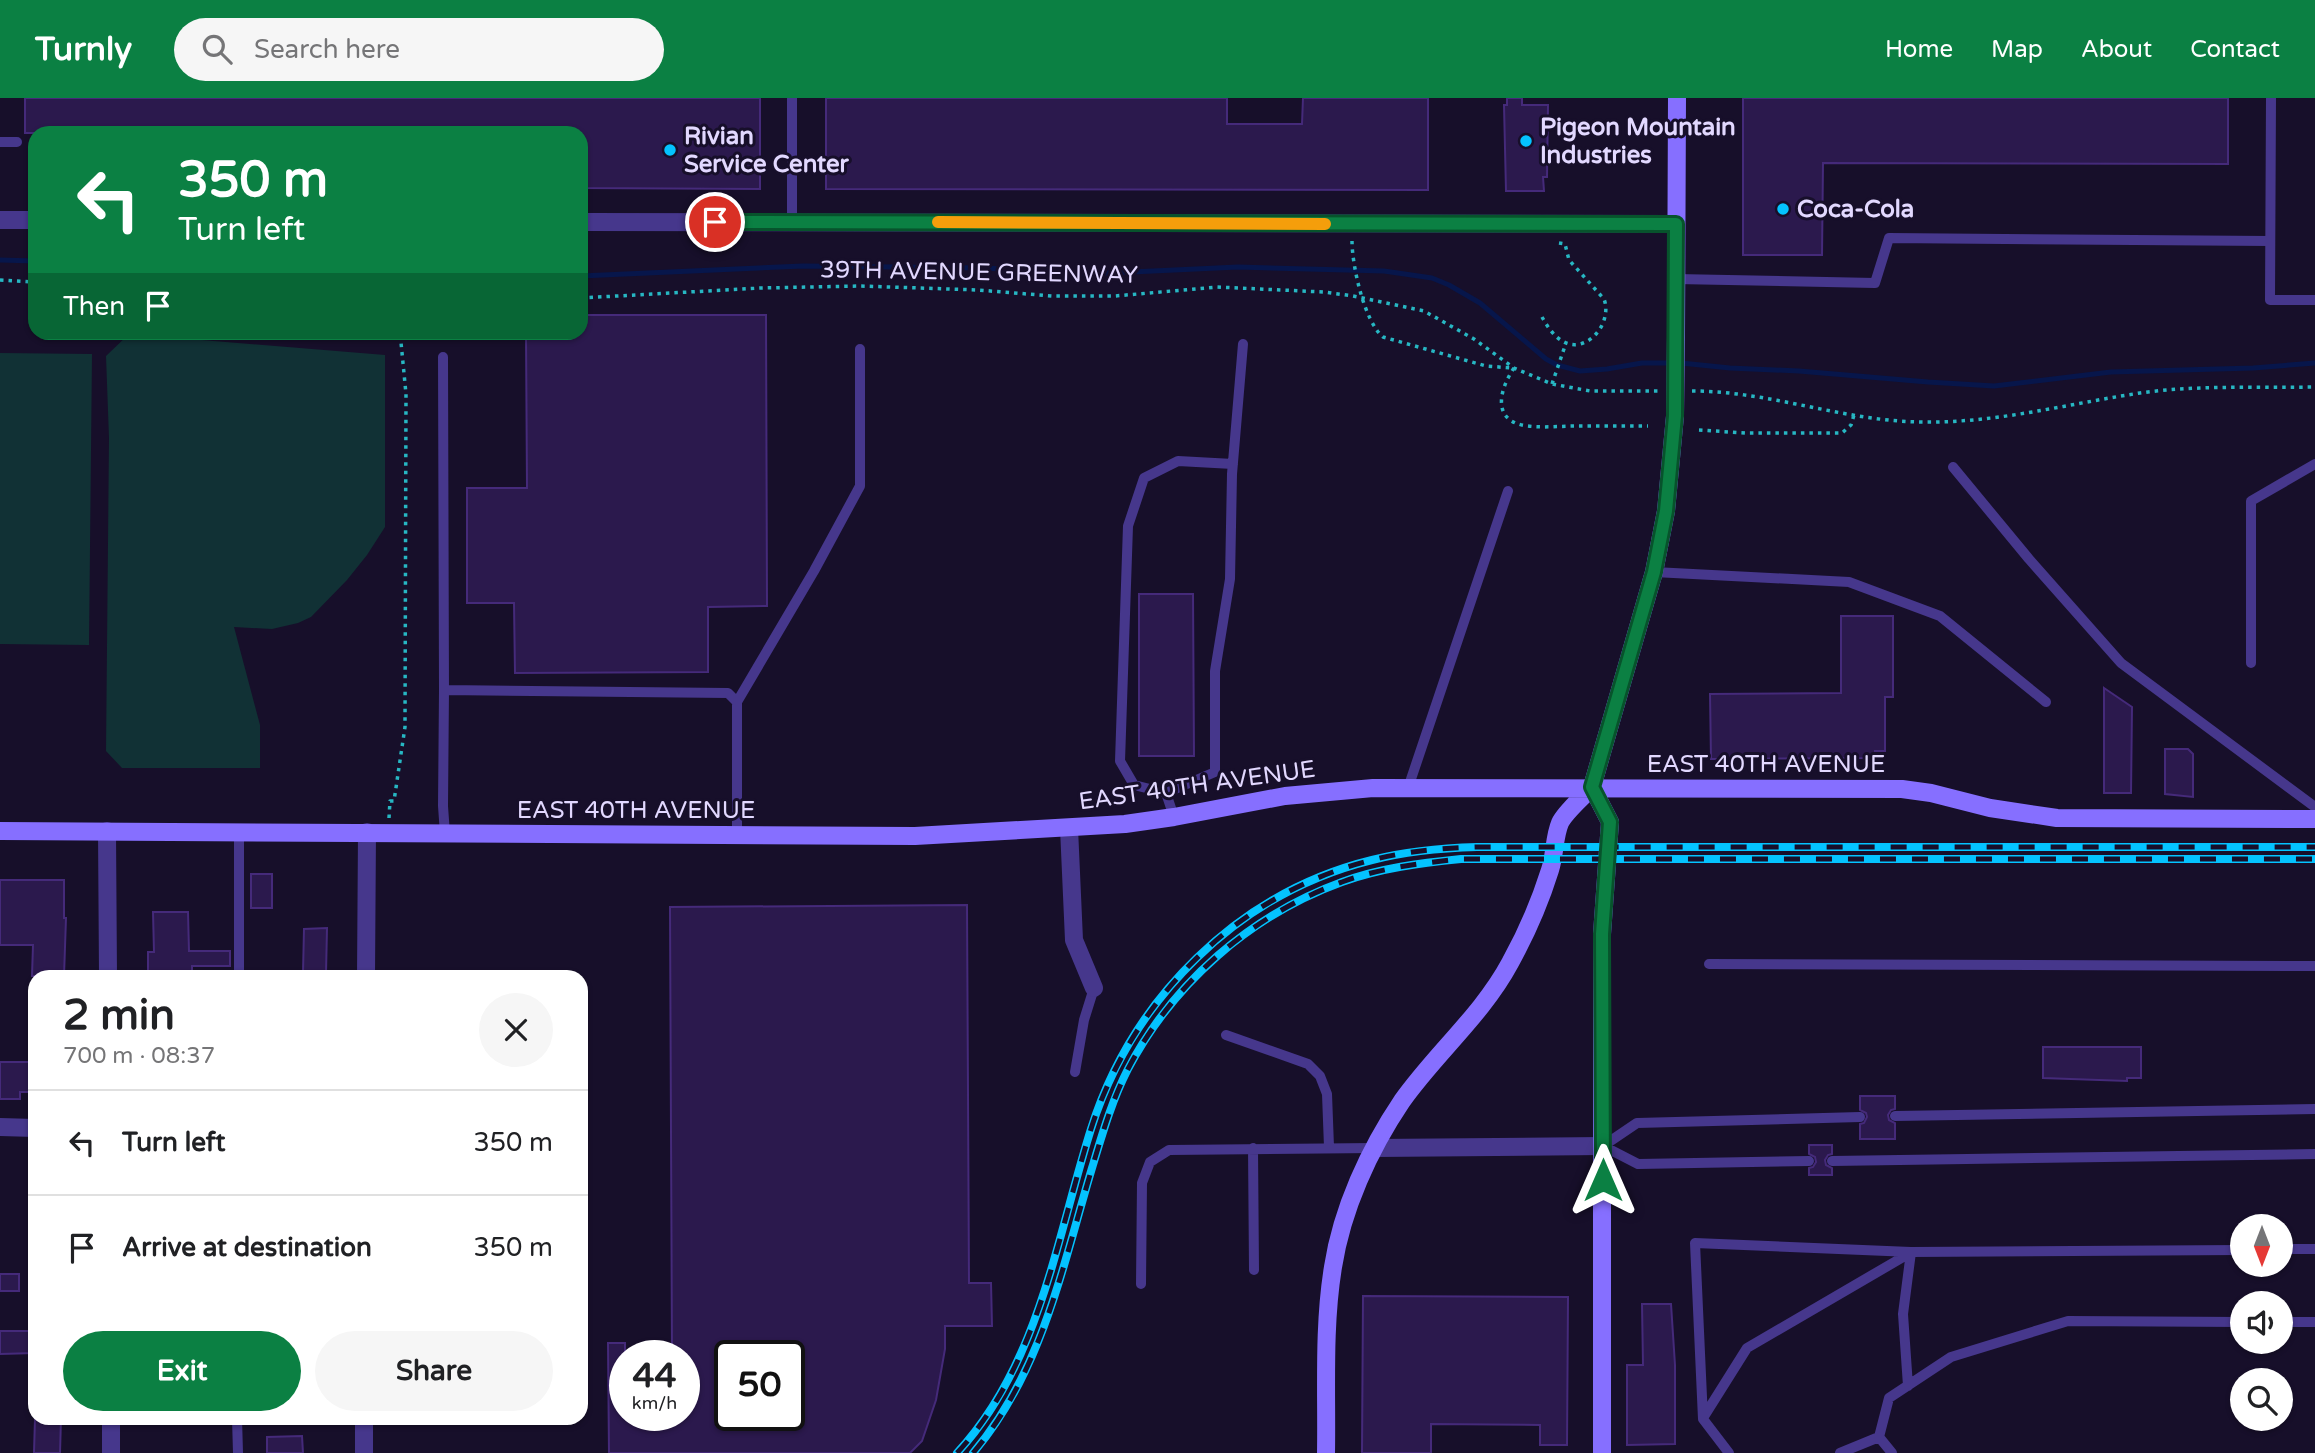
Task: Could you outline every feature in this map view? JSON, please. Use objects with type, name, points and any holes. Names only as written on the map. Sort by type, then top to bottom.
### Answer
[{"type":"street","points":[[1326,1453],[1328,1311],[1333,1266],[1343,1221],[1375,1148],[1402,1101],[1481,1006],[1509,965],[1536,908],[1550,870],[1561,822],[1592,787],[1654,572],[1666,511],[1675,416],[1676,98]]},
{"type":"street","points":[[0,220],[28,220]]},
{"type":"street","points":[[588,222],[1676,224]]},
{"type":"street","points":[[1592,787],[1610,822],[1602,934],[1602,1453]]},
{"type":"street","name":"EAST 40TH AVENUE","points":[[0,831],[915,836],[1069,828],[1174,817],[1320,792],[1408,788],[1592,787],[1902,789],[1931,793],[1990,808],[2057,818],[2315,819]]},
{"type":"street","points":[[1069,828],[1074,940],[1094,988]]},
{"type":"street","points":[[107,831],[108,970]]},
{"type":"street","points":[[366,970],[367,832]]},
{"type":"street","points":[[0,1128],[28,1128]]},
{"type":"street","points":[[1375,1148],[1603,1146]]},
{"type":"street","points":[[111,1425],[111,1453]]},
{"type":"street","points":[[364,1425],[364,1453]]},
{"type":"lane","points":[[792,98],[792,222]]},
{"type":"lane","points":[[2271,98],[2270,299],[2315,300]]},
{"type":"lane","points":[[0,142],[17,142]]},
{"type":"lane","points":[[1676,279],[1875,283],[1889,237],[2270,241]]},
{"type":"lane","points":[[1233,464],[1178,461],[1144,478],[1128,526],[1120,761],[1134,785],[1166,793],[1215,772],[1215,671],[1230,579],[1233,464],[1243,344]]},
{"type":"lane","points":[[737,835],[737,702],[860,486],[860,349]]},
{"type":"lane","points":[[443,357],[445,834]]},
{"type":"lane","points":[[2251,663],[2251,501],[2315,464]]},
{"type":"lane","points":[[1953,467],[2029,559],[2121,663],[2315,807]]},
{"type":"lane","points":[[1408,788],[1508,491]]},
{"type":"lane","points":[[1654,572],[1849,582],[1940,616],[2046,702]]},
{"type":"lane","points":[[444,690],[728,693],[737,702]]},
{"type":"lane","points":[[1166,793],[1174,817]]},
{"type":"lane","points":[[239,832],[239,970]]},
{"type":"lane","points":[[1709,964],[2315,966]]},
{"type":"lane","points":[[1074,1072],[1084,1020],[1094,988]]},
{"type":"lane","points":[[1226,1035],[1308,1064],[1320,1076],[1327,1094],[1328,1147]]},
{"type":"lane","points":[[1895,1116],[2315,1109]]},
{"type":"lane","points":[[1809,1161],[1638,1164],[1603,1146],[1637,1123],[1860,1117]]},
{"type":"lane","points":[[1253,1148],[1254,1270]]},
{"type":"lane","points":[[1141,1284],[1142,1183],[1150,1162],[1169,1150],[1375,1148]]},
{"type":"lane","points":[[1832,1161],[2315,1154]]},
{"type":"lane","points":[[1729,1453],[1703,1419],[1695,1243],[1911,1252],[2230,1250]]},
{"type":"lane","points":[[2293,1250],[2315,1249]]},
{"type":"lane","points":[[1908,1386],[1903,1314],[1911,1252]]},
{"type":"lane","points":[[1703,1419],[1747,1348],[1911,1252]]},
{"type":"lane","points":[[1879,1437],[1889,1398],[1951,1357],[2068,1321],[2230,1322]]},
{"type":"lane","points":[[2293,1322],[2315,1322]]},
{"type":"lane","points":[[237,1425],[238,1453]]},
{"type":"lane","points":[[1840,1453],[1879,1437]]},
{"type":"lane","points":[[1879,1437],[1892,1453]]},
{"type":"path","points":[[1352,241],[1353,262],[1372,326],[1383,337],[1486,366],[1514,368],[1503,387],[1501,403],[1509,419],[1527,426],[1648,426]]},
{"type":"path","points":[[1542,317],[1552,333],[1565,345],[1587,341],[1603,326],[1606,307],[1599,292],[1569,260],[1565,244]]},
{"type":"path","points":[[0,280],[28,282]]},
{"type":"path","name":"39TH AVENUE GREENWAY","points":[[588,298],[852,286],[1085,296],[1217,287],[1324,292],[1424,311],[1474,339],[1514,368],[1552,382],[1590,391],[1661,391]]},
{"type":"path","points":[[389,815],[390,801],[394,801],[405,727],[406,394],[401,340]]},
{"type":"path","points":[[1552,382],[1565,345]]},
{"type":"path","points":[[1687,391],[1757,396],[1892,421],[1956,421],[2046,411],[2119,396],[2180,389],[2315,387]]},
{"type":"path","points":[[1699,430],[1842,433],[1851,425],[1854,415]]},
{"type":"green space","points":[[123,340],[202,340],[385,355],[385,527],[347,580],[311,617],[272,629],[234,627],[260,725],[260,768],[122,768],[106,751],[109,438],[106,356]]},
{"type":"green space","points":[[0,353],[92,354],[89,645],[0,644]]},
{"type":"building","name":"Rivian Service Center","points":[[25,98],[760,98],[760,189],[588,188],[588,126],[28,126],[28,133],[25,133]]},
{"type":"building","points":[[826,98],[1227,98],[1227,124],[1302,124],[1303,98],[1428,98],[1428,190],[826,189]]},
{"type":"building","name":"Pigeon Mountain Industries","points":[[1507,98],[1522,98],[1522,105],[1548,105],[1547,177],[1543,177],[1544,191],[1506,191],[1504,105],[1507,105]]},
{"type":"building","name":"Coca-Cola","points":[[1743,98],[2228,98],[2228,164],[1823,163],[1822,255],[1743,255]]},
{"type":"building","points":[[588,315],[766,315],[767,606],[708,607],[708,672],[515,673],[514,603],[467,603],[467,488],[527,488],[526,340],[588,340]]},
{"type":"building","points":[[1139,594],[1193,594],[1194,756],[1139,756]]},
{"type":"building","points":[[1841,616],[1893,616],[1893,697],[1885,697],[1885,751],[1875,751],[1875,758],[1711,759],[1710,694],[1841,693]]},
{"type":"building","points":[[2104,688],[2132,707],[2131,793],[2104,793]]},
{"type":"building","points":[[2165,749],[2188,749],[2193,754],[2193,797],[2165,794]]},
{"type":"building","points":[[251,874],[272,874],[272,908],[251,908]]},
{"type":"building","points":[[0,880],[64,880],[64,970],[32,970],[33,945],[0,945]]},
{"type":"building","points":[[967,905],[969,1283],[991,1283],[992,1326],[945,1326],[945,1349],[936,1400],[922,1441],[910,1453],[609,1453],[608,1343],[609,1431],[700,1431],[700,1340],[672,1340],[670,907]]},
{"type":"building","points":[[153,912],[188,912],[189,951],[230,951],[230,966],[192,966],[192,970],[148,970],[148,952],[154,952]]},
{"type":"building","points":[[327,928],[326,970],[303,970],[304,929]]},
{"type":"building","points":[[2043,1047],[2141,1047],[2141,1078],[2127,1078],[2127,1081],[2043,1078]]},
{"type":"building","points":[[0,1062],[28,1062],[28,1092],[20,1092],[20,1099],[0,1099]]},
{"type":"building","points":[[1860,1096],[1895,1096],[1895,1109],[1888,1115],[1889,1120],[1895,1123],[1895,1139],[1860,1139],[1860,1124],[1864,1123],[1867,1117],[1866,1113],[1860,1110]]},
{"type":"building","points":[[1809,1145],[1832,1145],[1832,1154],[1825,1160],[1826,1165],[1832,1168],[1832,1175],[1809,1175],[1809,1168],[1816,1162],[1815,1157],[1809,1154]]},
{"type":"building","points":[[0,1274],[19,1274],[19,1291],[0,1291]]},
{"type":"building","points":[[1363,1296],[1568,1297],[1567,1445],[1540,1445],[1540,1425],[1431,1424],[1431,1453],[1362,1453]]},
{"type":"building","points":[[1642,1304],[1671,1304],[1675,1365],[1675,1444],[1627,1445],[1627,1365],[1643,1365]]},
{"type":"building","points":[[0,1331],[28,1331],[28,1353],[0,1354]]},
{"type":"building","points":[[35,1425],[61,1425],[60,1453],[34,1453]]},
{"type":"building","points":[[302,1436],[303,1453],[267,1453],[267,1437]]},
{"type":"waterway","points":[[0,260],[28,261]]},
{"type":"waterway","points":[[588,276],[803,266],[985,268],[1089,274],[1238,267],[1384,271],[1432,278],[1449,285],[1480,303],[1546,359],[1580,371],[1642,363],[1681,363],[1994,386],[2111,372],[2253,368],[2315,363]]},
{"type":"railway","points":[[957,1453],[985,1418],[1008,1381],[1026,1341],[1042,1300],[1091,1129],[1109,1081],[1133,1037],[1163,995],[1197,958],[1235,925],[1277,898],[1323,876],[1398,854],[1477,847],[2315,847]]},
{"type":"railway","points":[[973,1453],[997,1422],[1033,1354],[1059,1281],[1112,1105],[1146,1038],[1191,981],[1218,956],[1246,933],[1309,896],[1371,873],[1461,859],[2315,859]]},
{"type":"slow traffic","points":[[938,222],[1325,224]]},
{"type":"place","name":"Pigeon Mountain Industries","points":[[1526,141]]},
{"type":"place","name":"Rivian Service Center","points":[[670,150]]},
{"type":"place","name":"Coca-Cola","points":[[1783,209]]},
{"type":"route","points":[[715,222],[1676,224],[1675,416],[1666,511],[1654,572],[1592,787],[1610,822],[1602,934],[1603,1180]]}]
